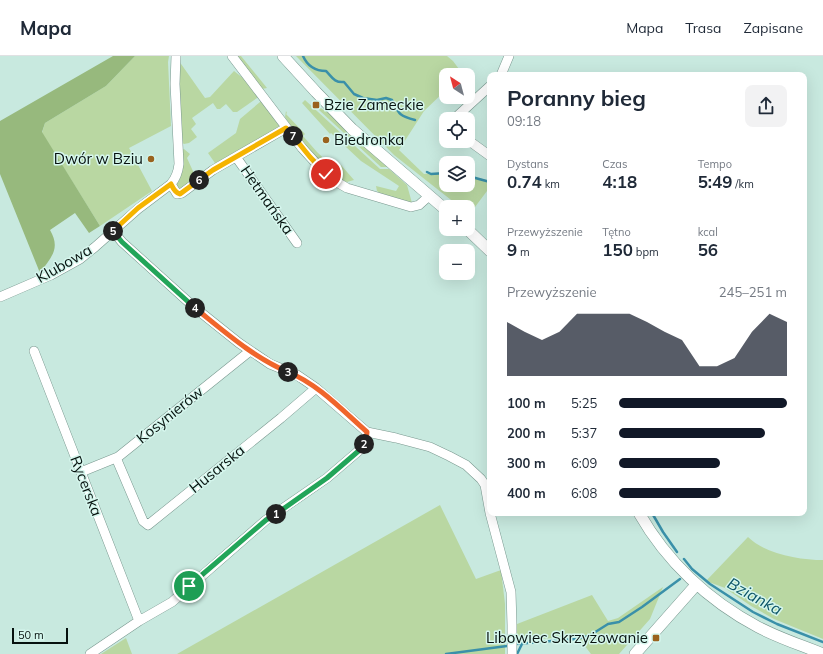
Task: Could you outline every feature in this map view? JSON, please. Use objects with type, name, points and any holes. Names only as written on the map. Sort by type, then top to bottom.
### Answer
[{"type":"street","points":[[171,184],[176,178],[179,164],[175,84],[176,56]]},
{"type":"street","points":[[232,56],[286,128],[318,166],[335,181],[347,188],[411,206],[419,205],[429,196]]},
{"type":"street","points":[[284,56],[352,129],[439,204]]},
{"type":"street","points":[[502,72],[509,56]]},
{"type":"street","points":[[462,112],[487,89]]},
{"type":"street","name":"Hetmańska","points":[[171,184],[177,194],[180,194],[213,170],[286,128]]},
{"type":"street","points":[[475,145],[487,154]]},
{"type":"street","name":"Hetmańska","points":[[236,157],[297,243]]},
{"type":"street","name":"Klubowa","points":[[0,297],[68,266],[95,247],[138,208],[171,184]]},
{"type":"street","points":[[113,231],[122,242],[194,307],[250,351],[270,364],[297,375],[316,388],[367,432],[430,447],[466,466],[487,483]]},
{"type":"street","points":[[475,236],[487,248]]},
{"type":"street","name":"Rycerska","points":[[34,351],[139,622]]},
{"type":"street","name":"Kosynierów","points":[[81,472],[118,457],[250,351]]},
{"type":"street","name":"Husarska","points":[[118,457],[117,460],[144,521],[148,525],[316,388]]},
{"type":"street","points":[[90,654],[172,602],[266,520],[327,478],[362,448],[366,441],[367,432]]},
{"type":"street","points":[[491,516],[511,592],[512,654]]},
{"type":"street","points":[[641,516],[664,550],[696,585],[733,613],[759,628],[823,654]]},
{"type":"street","points":[[635,654],[696,585]]},
{"type":"green space","points":[[113,56],[135,56],[106,86],[45,123],[42,132],[100,226],[89,233],[75,213],[50,230],[55,242],[55,248],[51,257],[40,273],[0,174],[0,121]]},
{"type":"green space","points":[[135,56],[169,56],[171,126],[129,148],[152,191],[100,226],[42,133],[45,123],[106,86]]},
{"type":"green space","points":[[236,56],[241,56],[267,88],[262,89]]},
{"type":"green space","points":[[296,56],[447,56],[453,61],[458,68],[439,68],[439,97],[424,111],[399,150],[424,174],[439,173],[439,190],[394,155]]},
{"type":"green space","points":[[179,61],[205,98],[210,97],[234,71],[248,82],[257,95],[257,98],[237,112],[233,112],[226,104],[220,109],[217,109],[213,103],[192,118],[196,124],[191,129],[197,137],[189,143],[184,144],[181,142]]},
{"type":"green space","points":[[305,100],[380,169],[389,169],[407,185],[412,203],[386,197],[377,191],[376,186],[396,191],[399,186],[361,161],[331,133],[330,134],[302,103]]},
{"type":"green space","points":[[260,102],[263,102],[279,125],[279,129],[217,166],[208,153],[236,133],[240,119]]},
{"type":"green space","points":[[319,107],[332,115],[389,167],[381,167],[319,110]]},
{"type":"green space","points":[[286,111],[286,114],[305,134],[303,136],[317,152],[336,170],[341,165],[354,180],[347,182],[341,181],[328,172],[295,133],[285,117]]},
{"type":"green space","points":[[184,149],[190,154],[187,158],[197,180],[181,192],[176,185],[182,173],[182,150]]},
{"type":"green space","points":[[475,177],[487,180],[487,191],[475,207],[475,200],[451,200],[441,192],[475,192]]},
{"type":"green space","points":[[440,505],[476,579],[501,570],[505,604],[505,654],[177,654]]},
{"type":"green space","points":[[748,537],[755,543],[773,552],[804,559],[823,560],[823,639],[774,619],[751,606],[725,588],[706,581]]},
{"type":"green space","points":[[663,587],[650,619],[619,654],[591,654],[577,636],[517,641],[517,624],[592,595],[608,621],[618,618]]},
{"type":"green space","points":[[126,638],[132,654],[101,654]]},
{"type":"waterway","name":"Bzianka","points":[[303,56],[312,67],[318,70],[326,71],[335,81],[344,82],[354,94],[363,98],[377,100],[386,98],[392,100],[400,114],[415,120]]},
{"type":"waterway","name":"Bzianka","points":[[427,172],[431,174],[439,173]]},
{"type":"waterway","name":"Bzianka","points":[[475,178],[487,181]]},
{"type":"waterway","name":"Bzianka","points":[[654,516],[677,552]]},
{"type":"waterway","name":"Bzianka","points":[[684,559],[692,569],[710,584],[753,612],[777,624],[823,642]]},
{"type":"waterway","points":[[516,644],[576,639],[589,636],[608,624],[619,622],[680,579]]},
{"type":"waterway","points":[[517,654],[522,644]]},
{"type":"waterway","points":[[446,654],[507,646]]},
{"type":"place","name":"Bzie Zameckie","points":[[316,105]]},
{"type":"place","name":"Biedronka","points":[[326,140]]},
{"type":"place","name":"Dwór w Bziu","points":[[151,159]]},
{"type":"place","name":"Libowiec Skrzyżowanie","points":[[656,638]]},
{"type":"route","points":[[189,586],[266,520],[290,505],[327,478],[362,448],[366,441],[367,432],[316,388],[297,375],[270,364],[239,343],[194,307],[122,242],[113,231],[138,208],[171,184],[177,194],[180,194],[213,170],[286,128],[326,174]]}]
